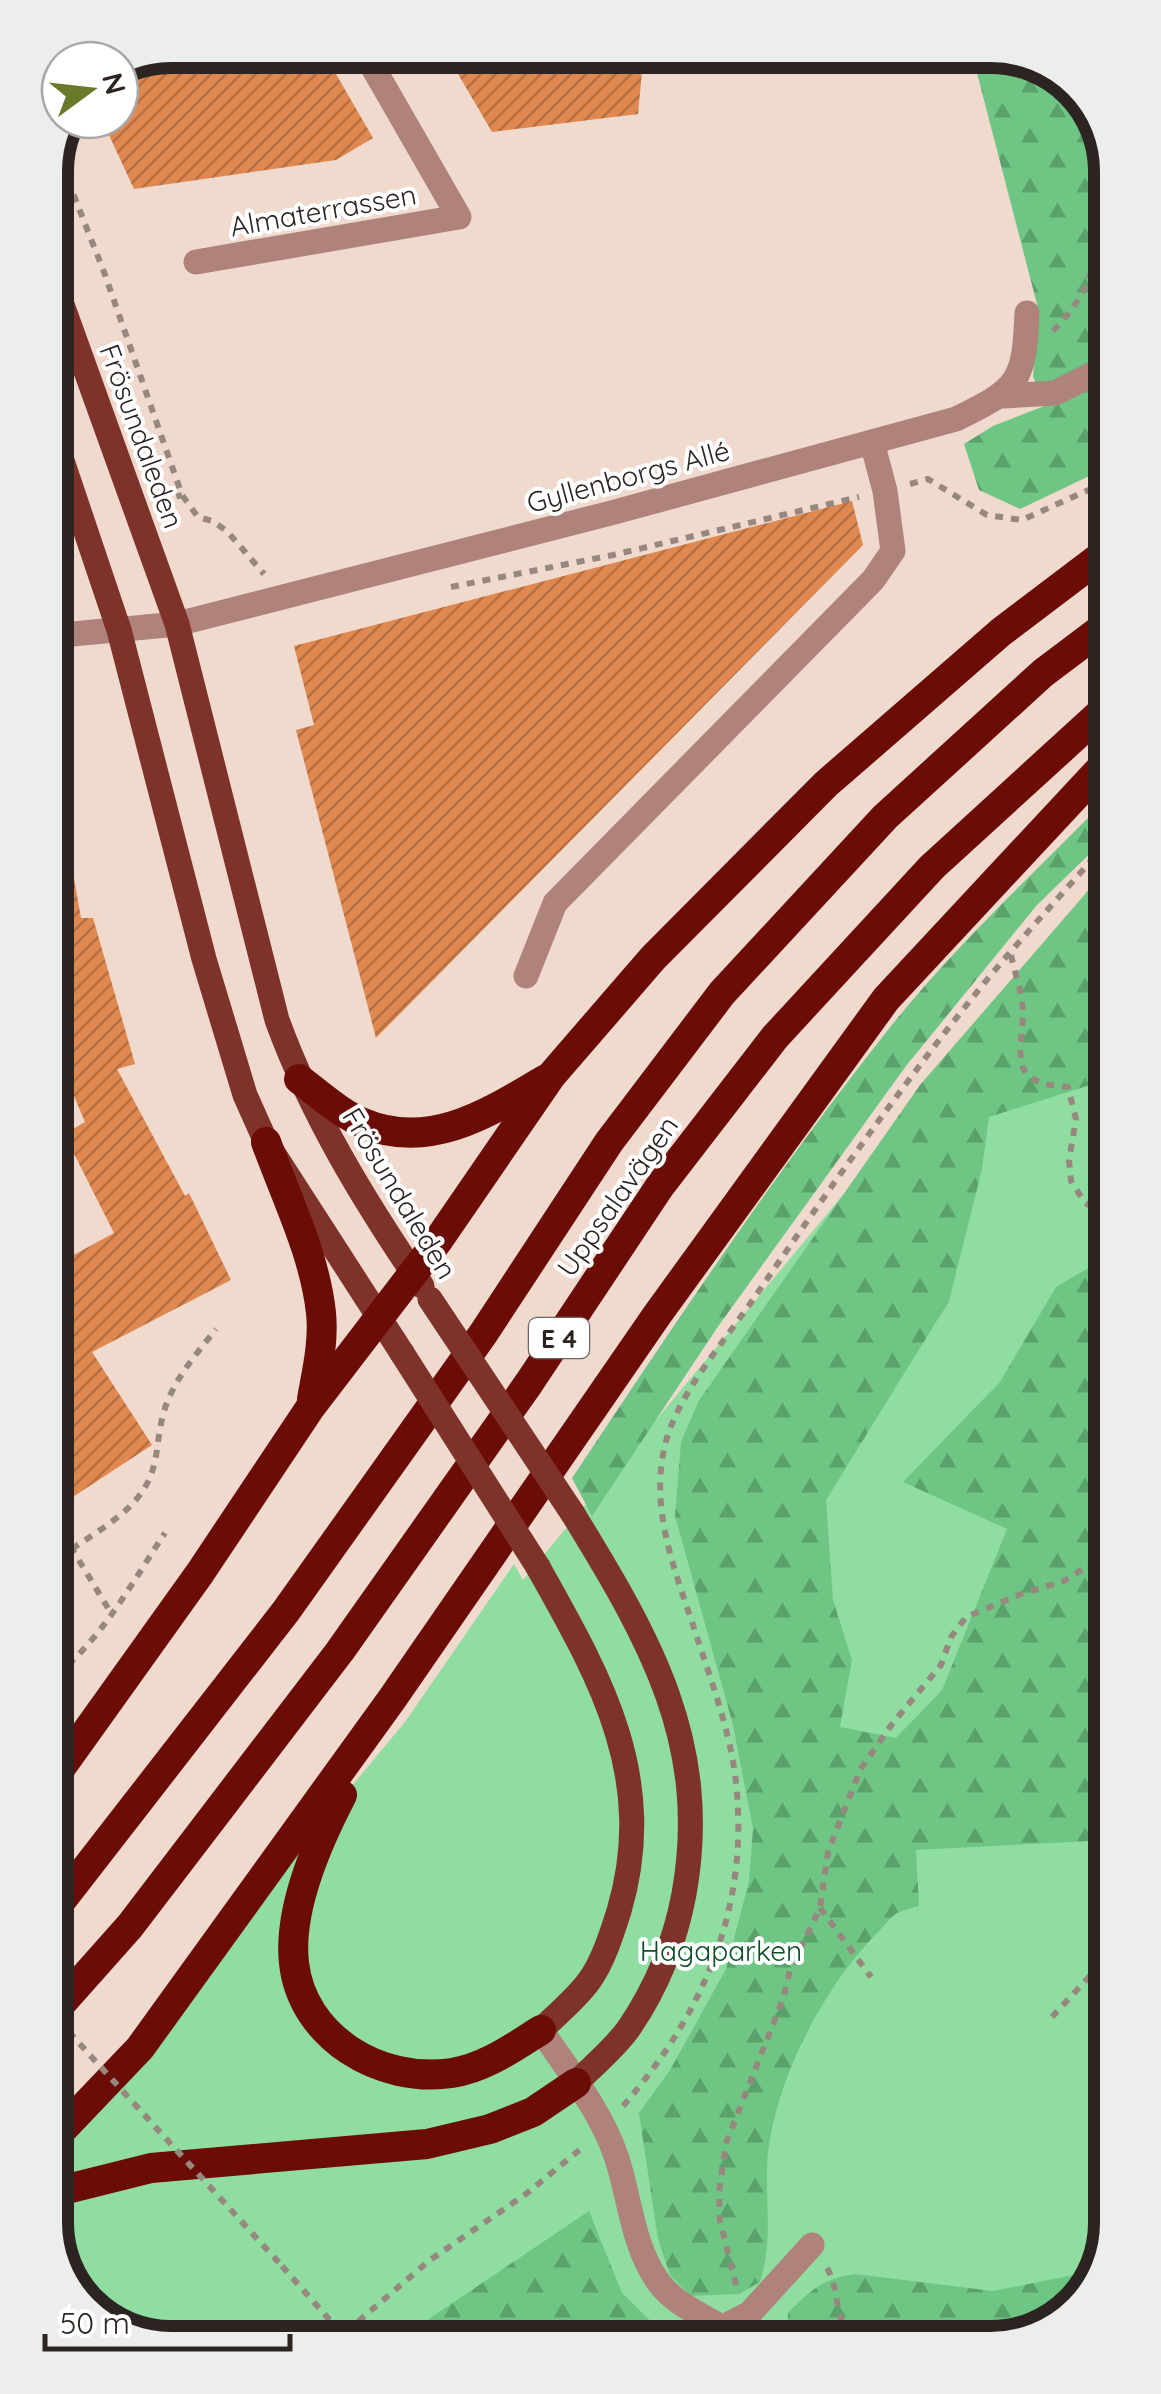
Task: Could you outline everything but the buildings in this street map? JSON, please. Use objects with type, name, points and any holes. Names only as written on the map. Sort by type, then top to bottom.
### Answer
[{"type":"highway","points":[[67,1759],[200,1573],[310,1408],[379,1316],[422,1286],[551,1076],[654,958],[826,784],[1001,632],[1094,562]]},
{"type":"highway","name":"Uppsalavägen","points":[[67,1894],[286,1610],[484,1334],[609,1142],[722,993],[885,817],[1042,673],[1094,634]]},
{"type":"highway","name":"Uppsalavägen","points":[[67,1997],[130,1926],[340,1651],[530,1383],[660,1186],[774,1037],[932,867],[1094,718]]},
{"type":"highway","points":[[67,2125],[140,2048],[392,1700],[679,1284],[886,999],[1094,776]]},
{"type":"highway","points":[[299,1080],[360,1122],[390,1132],[426,1133],[490,1112],[551,1076]]},
{"type":"highway","points":[[266,1142],[315,1279],[321,1316],[320,1353],[310,1408]]},
{"type":"highway","points":[[392,1700],[323,1830],[294,1923],[294,1964],[307,2008],[333,2040],[364,2059],[407,2073],[453,2073],[498,2057],[541,2030]]},
{"type":"highway","points":[[67,2190],[150,2168],[427,2144],[518,2118],[576,2084]]},
{"type":"main road","name":"Frösundaleden","points":[[68,321],[177,624],[278,1020],[299,1080],[343,1163],[620,1590],[657,1664],[682,1736],[691,1796],[690,1858],[678,1924],[658,1980],[627,2030],[576,2084]]},
{"type":"main road","points":[[68,478],[119,630],[226,1040],[266,1142],[538,1567],[595,1669],[626,1763],[632,1817],[627,1885],[615,1925],[590,1980],[541,2030]]},
{"type":"street","name":"Almaterrassen","points":[[196,262],[459,217],[374,67]]},
{"type":"street","points":[[1003,396],[1025,362],[1027,313]]},
{"type":"street","points":[[1003,396],[1054,393],[1094,374]]},
{"type":"street","name":"Gyllenborgs Allé","points":[[68,635],[177,624],[872,442],[956,418],[1003,396]]},
{"type":"street","points":[[526,976],[555,903],[874,580],[893,551],[885,491],[872,442]]},
{"type":"street","points":[[541,2030],[615,2152],[640,2245],[658,2282],[694,2313],[719,2326]]},
{"type":"street","points":[[736,2326],[812,2245]]},
{"type":"path","points":[[1086,132],[1094,194]]},
{"type":"path","points":[[68,180],[182,495],[198,516],[212,521],[236,541]]},
{"type":"path","points":[[1025,362],[1074,307],[1092,268],[1094,224]]},
{"type":"path","points":[[885,491],[928,479],[987,515],[1022,520],[1094,488]]},
{"type":"path","points":[[161,501],[182,495]]},
{"type":"path","points":[[352,2326],[430,2260],[526,2194],[604,2129],[647,2078],[706,1986],[729,1917],[738,1836],[734,1766],[712,1682],[666,1544],[660,1506],[664,1446],[683,1402],[812,1215],[981,988],[1094,857]]},
{"type":"path","points":[[1010,954],[1022,1003],[1018,1051],[1021,1063],[1028,1078],[1044,1086],[1068,1087],[1076,1119],[1069,1160],[1071,1181],[1085,1203],[1094,1208]]},
{"type":"path","points":[[67,1553],[116,1518],[140,1495],[158,1459],[163,1417],[177,1380],[216,1329]]},
{"type":"path","points":[[67,1666],[111,1613],[165,1533]]},
{"type":"path","points":[[72,1550],[111,1613]]},
{"type":"path","points":[[750,2313],[738,2294],[720,2221],[718,2192],[726,2142],[783,1999],[790,1970],[820,1908],[828,1852],[860,1770],[892,1724],[941,1666],[951,1637],[966,1618],[1021,1594],[1064,1582],[1094,1564]]},
{"type":"path","points":[[820,1908],[871,1977]]},
{"type":"path","points":[[1052,2017],[1094,1971]]},
{"type":"path","points":[[67,2030],[336,2326]]},
{"type":"path","points":[[812,2245],[831,2276],[836,2310],[844,2326]]},
{"type":"green space","points":[[976,68],[1011,69],[1042,81],[1080,119],[1092,150],[1094,474],[1020,509],[979,490],[964,444],[993,426],[1047,405],[1033,377],[1038,308]]},
{"type":"green space","points":[[1094,812],[1094,850],[1037,905],[906,1066],[717,1328],[592,1516],[572,1478],[766,1192],[848,1081],[941,967]]},
{"type":"green space","points":[[1094,884],[1094,1084],[989,1117],[982,1169],[949,1301],[826,1500],[833,1600],[852,1660],[840,1727],[896,1738],[942,1690],[1007,1529],[903,1482],[1000,1382],[1056,1287],[1094,1265],[1094,1841],[916,1850],[919,1906],[891,1918],[839,1979],[809,2029],[785,2084],[770,2138],[767,2246],[760,2282],[739,2294],[691,2296],[670,2275],[658,2239],[639,2113],[670,2070],[726,1969],[749,1881],[753,1829],[733,1725],[675,1516],[681,1442],[698,1402],[920,1085]]},
{"type":"green space","name":"Hagaparken","points":[[1094,941],[1094,2224],[1088,2257],[1076,2281],[1042,2313],[1011,2325],[991,2326],[163,2326],[137,2321],[113,2309],[81,2275],[69,2244],[67,2128],[405,1722],[514,1564],[523,1580],[847,1190]]},
{"type":"green space","points":[[589,2211],[622,2293],[656,2326],[418,2326]]},
{"type":"green space","points":[[1082,2270],[1053,2305],[1011,2325],[787,2326],[788,2313],[803,2298],[834,2279],[855,2274],[993,2291]]}]
